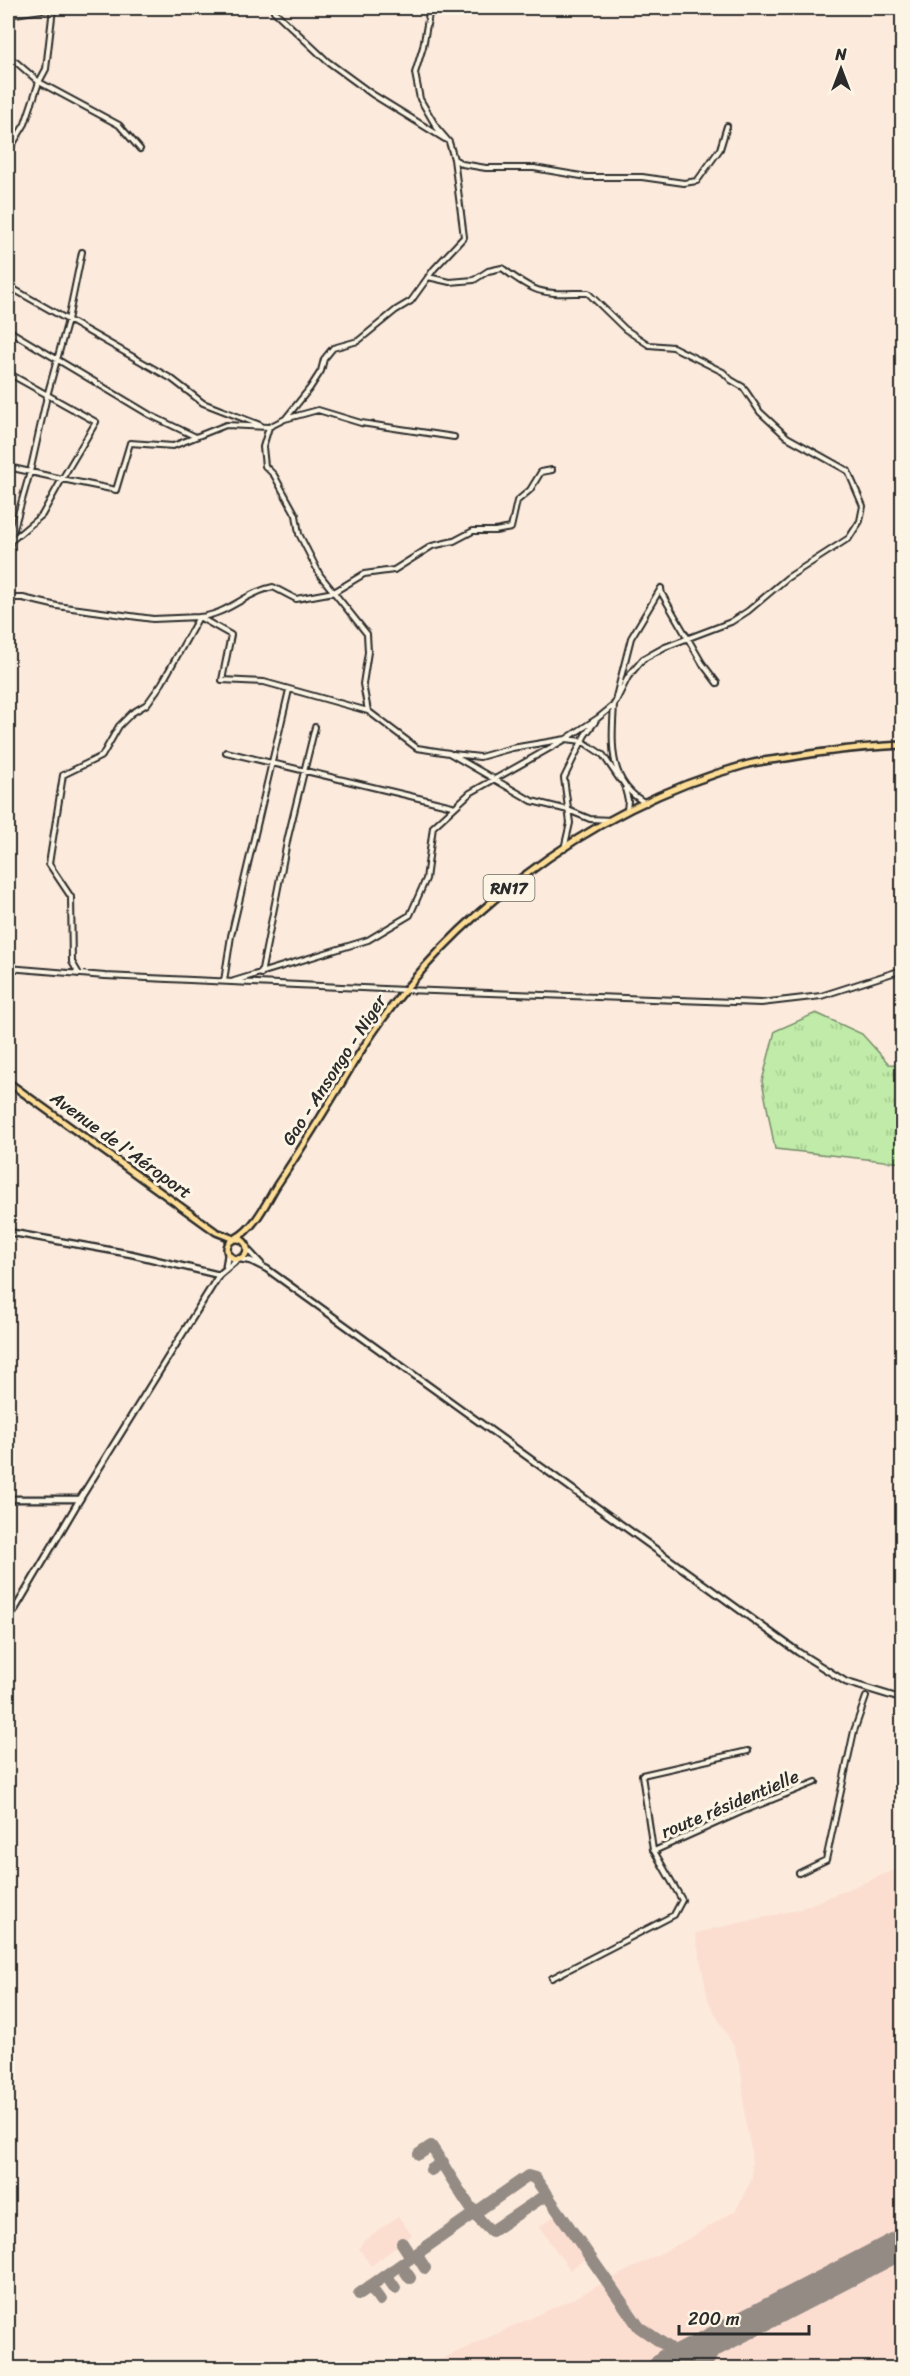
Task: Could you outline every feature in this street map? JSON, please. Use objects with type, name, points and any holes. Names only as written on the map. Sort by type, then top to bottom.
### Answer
[{"type":"main road","name":"Gao - Ansongo - Niger","points":[[252,1225],[314,1130],[368,1040],[405,990],[438,951],[480,911],[534,869],[613,820],[690,782],[748,764],[852,748],[903,745]]},
{"type":"main road","name":"Avenue de l'Aéroport","points":[[8,1082],[216,1232]]},
{"type":"main road","name":"RN17","points":[[235,1239],[252,1225]]},
{"type":"main road","name":"RN17","points":[[247,1247],[252,1225]]},
{"type":"main road","points":[[216,1232],[243,1240],[247,1247],[245,1256],[239,1259],[232,1258],[216,1232]]},
{"type":"main road","points":[[227,1250],[235,1239]]},
{"type":"street","points":[[8,15],[54,8],[46,69],[39,82],[25,124],[8,152]]},
{"type":"street","points":[[273,8],[327,61],[449,142]]},
{"type":"street","points":[[285,419],[310,388],[321,371],[324,359],[333,348],[358,342],[411,300],[464,237],[454,159],[449,142],[437,128],[420,99],[415,73],[423,47],[430,8]]},
{"type":"street","points":[[8,58],[39,82],[119,125],[140,149]]},
{"type":"street","points":[[454,159],[462,164],[478,167],[534,168],[587,177],[642,177],[684,183],[698,181],[720,149],[727,126]]},
{"type":"street","points":[[8,552],[68,320],[82,252]]},
{"type":"street","points":[[234,981],[260,975],[368,940],[410,915],[426,879],[433,827],[470,793],[566,739],[614,705],[628,677],[643,659],[688,637],[731,622],[748,611],[787,578],[849,538],[860,521],[863,506],[848,471],[788,437],[760,412],[743,387],[716,367],[673,347],[649,345],[625,329],[588,293],[542,294],[502,268],[488,271],[474,280],[450,282],[428,277]]},
{"type":"street","points":[[8,285],[172,379],[203,403],[264,426],[269,427],[285,419],[318,410],[361,423],[454,437]]},
{"type":"street","points":[[8,330],[150,415],[194,436]]},
{"type":"street","points":[[8,373],[96,422],[42,515],[9,543]]},
{"type":"street","points":[[8,467],[116,490],[130,443],[173,446],[226,425],[264,426]]},
{"type":"street","points":[[269,427],[263,447],[265,466],[274,475],[296,515],[299,534],[320,575],[367,634],[368,652],[363,684],[368,711]]},
{"type":"street","points":[[8,598],[23,598],[57,606],[153,619],[213,616],[258,590],[273,587],[296,599],[334,592],[364,574],[394,570],[432,546],[454,541],[473,531],[511,528],[517,501],[530,490],[541,472],[552,470]]},
{"type":"street","points":[[627,813],[628,800],[625,787],[613,757],[614,705],[631,638],[661,588],[662,594],[702,663],[717,683]]},
{"type":"street","points":[[199,617],[231,635],[222,680],[264,682],[368,711],[417,748],[480,757],[512,748],[566,739],[582,741],[603,755],[625,787],[635,798],[646,803]]},
{"type":"street","points":[[79,974],[72,962],[71,897],[50,864],[63,775],[102,756],[119,726],[132,713],[147,704],[162,683],[199,617]]},
{"type":"street","points":[[224,981],[231,936],[290,690]]},
{"type":"street","points":[[564,849],[570,823],[564,778],[582,741],[598,717]]},
{"type":"street","points":[[260,975],[288,837],[315,726]]},
{"type":"street","points":[[226,752],[452,806]]},
{"type":"street","points":[[449,753],[532,801],[568,810],[590,819],[613,820]]},
{"type":"street","points":[[8,968],[79,974],[405,990],[760,1003],[821,996],[903,970]]},
{"type":"street","points":[[8,1232],[221,1273],[239,1259],[263,1266]]},
{"type":"street","points":[[247,1247],[263,1266],[798,1652],[846,1682],[903,1699]]},
{"type":"street","points":[[8,1621],[80,1499],[221,1273],[228,1261],[227,1250]]},
{"type":"street","points":[[8,1499],[80,1499]]},
{"type":"street","points":[[799,1873],[826,1860],[854,1731],[866,1697]]},
{"type":"street","name":"route résidentielle","points":[[552,1978],[674,1915],[682,1900],[654,1851],[642,1774],[748,1751]]},
{"type":"street","name":"route résidentielle","points":[[654,1851],[816,1782]]},
{"type":"shaded area","points":[[902,1867],[902,2368],[427,2368],[426,2366],[574,2298],[686,2240],[736,2210],[752,2178],[742,2077],[735,2049],[708,2001],[695,1933],[799,1909]]},
{"type":"shaded area","points":[[562,2210],[594,2253],[570,2270],[539,2227]]},
{"type":"shaded area","points":[[398,2216],[412,2235],[371,2266],[359,2249],[362,2242]]},
{"type":"green space","points":[[816,1013],[862,1034],[889,1064],[902,1065],[902,1163],[775,1149],[762,1081],[775,1031]]},
{"type":"taxiway","points":[[419,2154],[431,2146],[469,2205],[485,2226],[492,2231],[547,2194]]},
{"type":"taxiway","points":[[431,2170],[443,2162]]},
{"type":"taxiway","points":[[359,2294],[528,2176],[535,2178],[639,2327],[674,2351],[685,2353],[700,2350]]},
{"type":"taxiway","points":[[402,2243],[411,2257]]},
{"type":"taxiway","points":[[416,2254],[425,2268]]},
{"type":"taxiway","points":[[401,2265],[410,2278]]},
{"type":"taxiway","points":[[386,2275],[395,2288]]},
{"type":"taxiway","points":[[370,2286],[380,2300]]},
{"type":"taxiway","points":[[704,2368],[722,2337]]},
{"type":"taxiway","points":[[655,2368],[662,2356],[679,2353]]},
{"type":"runway","points":[[663,2368],[902,2244]]}]
